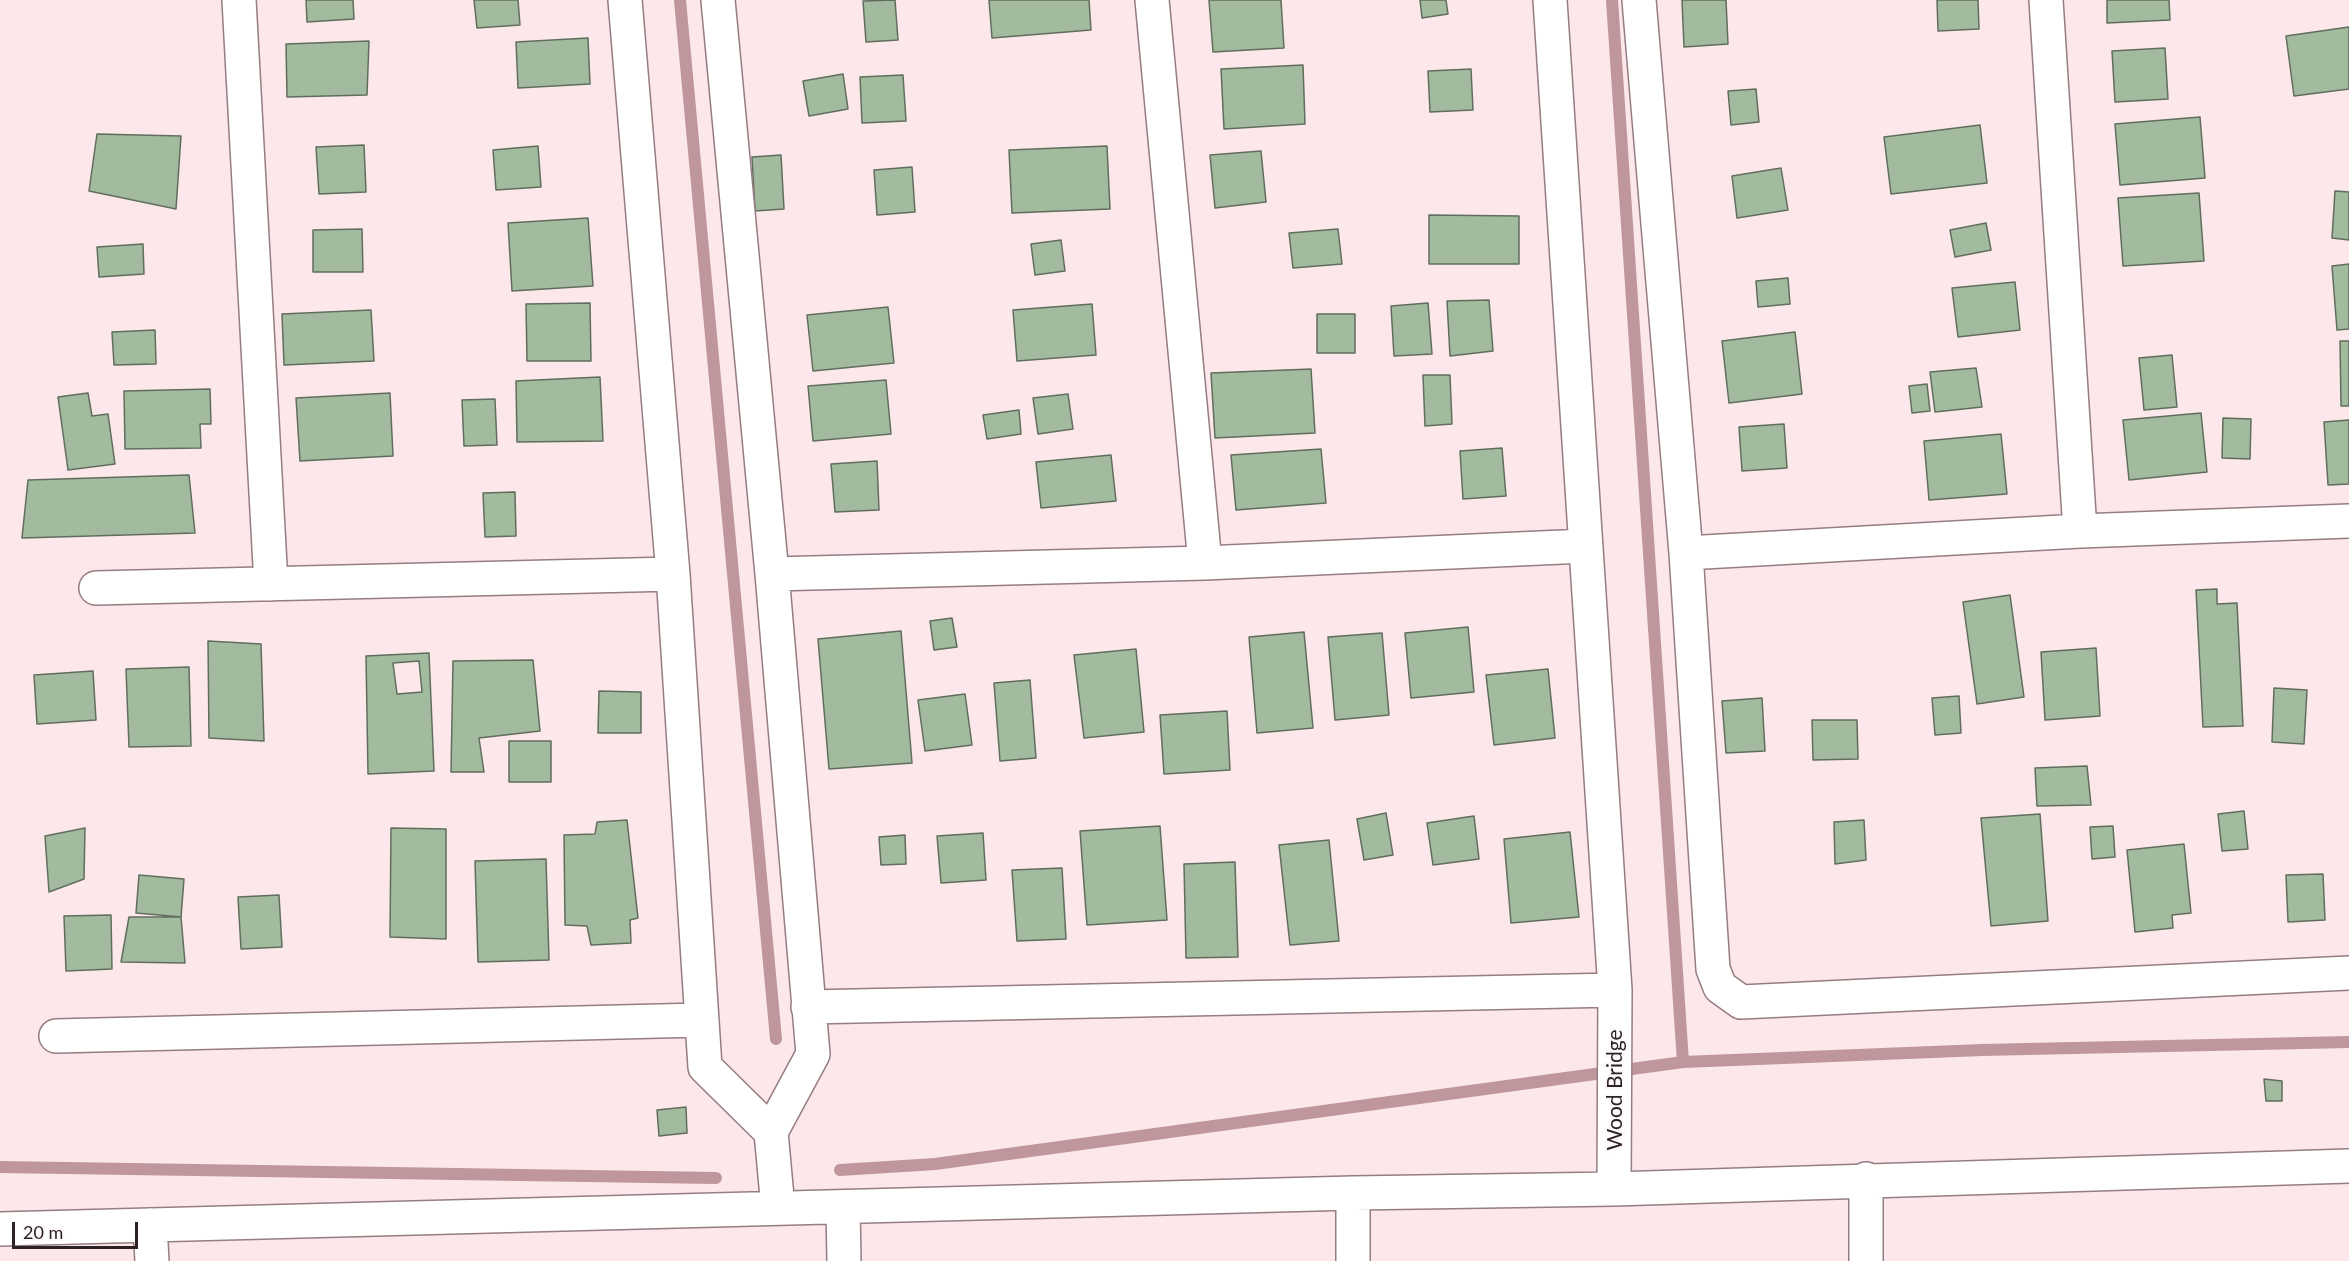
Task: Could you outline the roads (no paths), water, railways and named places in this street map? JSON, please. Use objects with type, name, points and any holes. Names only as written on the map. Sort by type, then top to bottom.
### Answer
[{"type":"street","points":[[239,0],[271,584]]},
{"type":"street","points":[[625,0],[673,574],[700,1020],[705,1067],[771,1132]]},
{"type":"street","points":[[717,0],[772,574],[813,1054],[771,1132],[778,1208]]},
{"type":"street","points":[[1152,0],[1205,563]]},
{"type":"street","name":"Wood Bridge","points":[[1550,0],[1615,990],[1615,1177]]},
{"type":"street","points":[[1639,0],[1686,553],[1713,969],[1720,987],[1742,1002],[2349,973]]},
{"type":"street","points":[[2046,0],[2080,531]]},
{"type":"street","points":[[1686,553],[2080,531],[2349,521]]},
{"type":"street","points":[[772,574],[1205,563],[1585,546]]},
{"type":"street","points":[[96,588],[673,574]]},
{"type":"street","points":[[808,1007],[1615,990]]},
{"type":"street","points":[[56,1036],[700,1020]]},
{"type":"street","points":[[0,1229],[1353,1193],[1615,1177],[1866,1179],[2349,1166]]},
{"type":"street","points":[[1866,1179],[1866,1261]]},
{"type":"street","points":[[1353,1193],[1353,1261]]},
{"type":"street","points":[[843,1207],[844,1261]]},
{"type":"street","points":[[150,1225],[152,1261]]},
{"type":"waterway","points":[[680,0],[776,1039]]},
{"type":"waterway","points":[[1612,0],[1683,1062]]},
{"type":"waterway","points":[[840,1170],[935,1164],[1683,1062],[1982,1050],[2349,1042]]},
{"type":"waterway","points":[[0,1167],[716,1178]]}]
